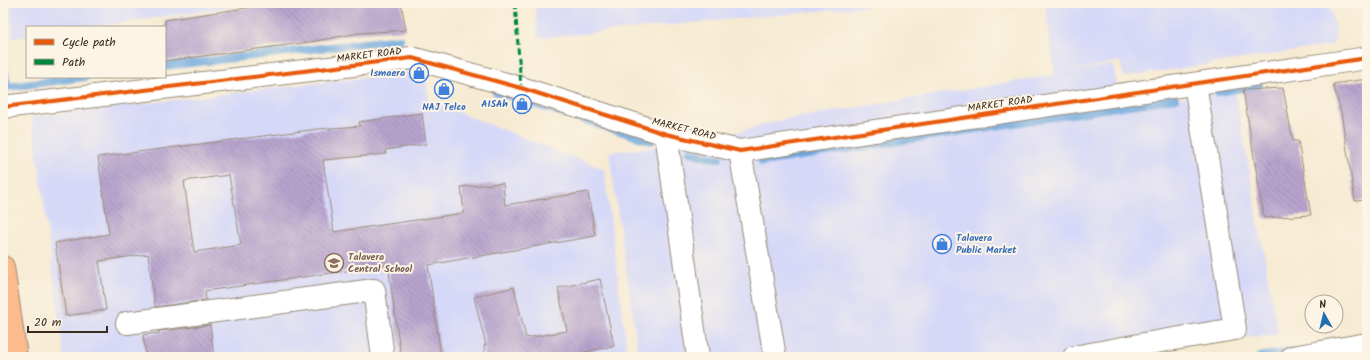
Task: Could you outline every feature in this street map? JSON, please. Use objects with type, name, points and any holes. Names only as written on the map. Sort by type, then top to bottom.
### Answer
[{"type":"main road","points":[[3,267],[16,357]]},
{"type":"street","name":"MARKET ROAD","points":[[3,107],[412,58],[521,88],[666,134],[740,151],[1367,58]]},
{"type":"street","points":[[1074,357],[1147,350],[1235,329],[1195,84]]},
{"type":"street","points":[[666,134],[698,357]]},
{"type":"street","points":[[740,151],[775,357]]},
{"type":"street","points":[[127,323],[374,290],[383,357]]},
{"type":"street","points":[[1292,357],[1367,344]]},
{"type":"shaded area","points":[[10,3],[259,3],[98,26],[26,26],[26,36],[13,38]]},
{"type":"shaded area","points":[[535,3],[900,3],[538,38]]},
{"type":"shaded area","name":"Talavera Public Market","points":[[1045,3],[1329,3],[1336,31],[1333,45],[1124,77],[1120,61],[1069,72],[1113,65],[1122,108],[1235,89],[1278,335],[1144,344],[1074,357],[639,357],[609,152],[656,147],[738,132],[776,121],[1055,75]]},
{"type":"shaded area","name":"Talavera Central School","points":[[426,70],[429,101],[604,169],[628,357],[64,357],[31,117]]},
{"type":"building","points":[[278,3],[401,3],[406,30],[359,33],[310,42],[166,61],[165,20]]},
{"type":"building","points":[[1367,79],[1367,200],[1355,201],[1341,112],[1333,84]]},
{"type":"building","points":[[1283,88],[1293,141],[1298,141],[1311,215],[1264,218],[1243,90]]},
{"type":"building","points":[[422,113],[426,144],[385,150],[386,154],[323,160],[334,232],[464,213],[461,187],[503,183],[505,205],[588,192],[595,236],[428,265],[441,357],[401,357],[388,265],[205,291],[206,300],[155,307],[148,254],[99,261],[106,310],[66,316],[55,243],[109,234],[98,157],[318,129],[360,126],[359,122]],"holes":[[[229,175],[241,245],[194,252],[184,181]]]},
{"type":"building","points":[[600,279],[614,346],[561,357],[485,357],[484,345],[486,345],[474,297],[514,287],[526,338],[567,331],[558,288]]},
{"type":"building","points":[[210,325],[214,357],[146,357],[143,335],[159,333],[159,331]]},
{"type":"waterway","points":[[166,66],[400,39]]},
{"type":"waterway","points":[[3,66],[8,87],[78,78]]},
{"type":"waterway","points":[[1218,92],[1259,85]]},
{"type":"waterway","points":[[496,92],[651,141]]},
{"type":"waterway","points":[[762,162],[1175,98]]},
{"type":"waterway","points":[[690,152],[707,157],[719,158]]},
{"type":"waterway","points":[[1260,357],[1292,351]]},
{"type":"marked path","points":[[515,3],[521,88]]},
{"type":"cycle path","points":[[3,107],[412,58],[521,88],[666,134],[740,151],[1367,58]]},
{"type":"place","name":"Ismaera","points":[[419,73]]},
{"type":"place","name":"NAJ Telco","points":[[444,89]]},
{"type":"place","name":"AISAh","points":[[522,104]]},
{"type":"place","name":"Talavera Public Market","points":[[942,244]]},
{"type":"place","name":"Talavera Central School","points":[[334,263]]}]
